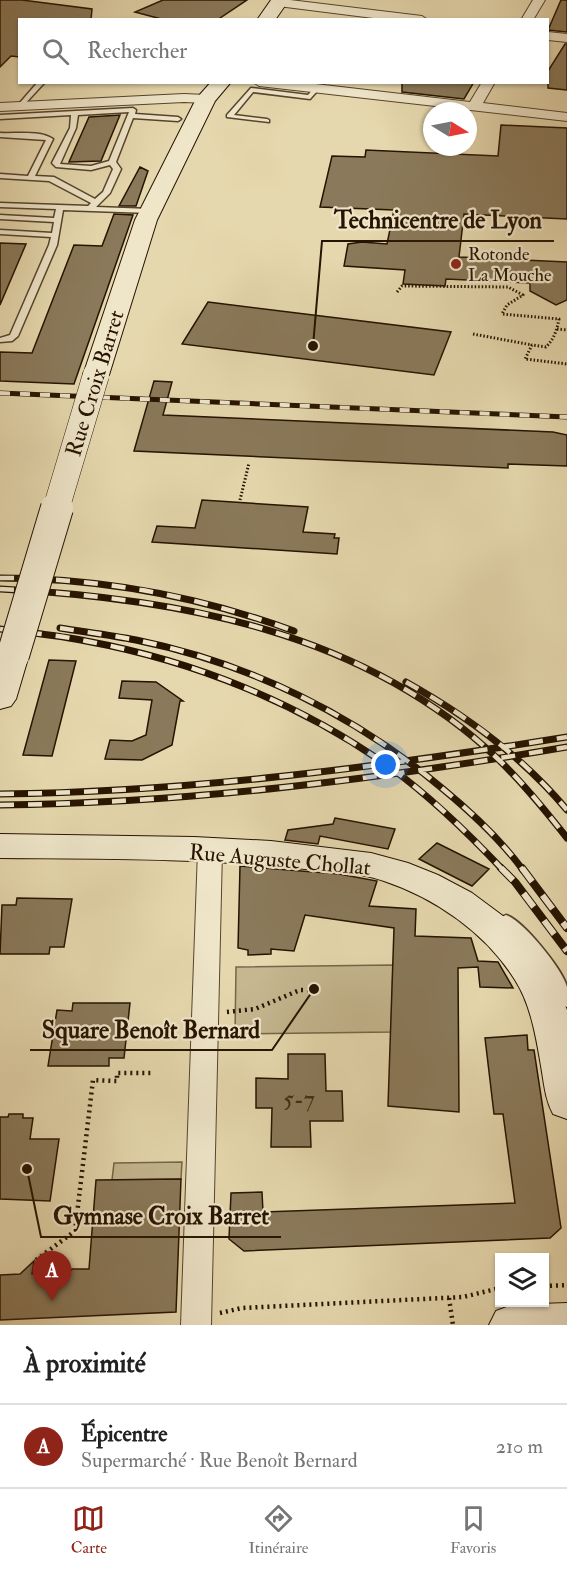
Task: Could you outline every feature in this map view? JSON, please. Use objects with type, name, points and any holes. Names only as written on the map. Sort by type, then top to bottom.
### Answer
[{"type":"street","points":[[529,18],[539,0]]},
{"type":"street","points":[[267,18],[279,1],[407,18]]},
{"type":"street","points":[[549,36],[567,38]]},
{"type":"street","name":"Rue Croix Barret","points":[[0,699],[96,375],[150,211],[206,99],[220,84]]},
{"type":"street","points":[[275,84],[430,102]]},
{"type":"street","points":[[477,102],[488,84]]},
{"type":"street","points":[[0,107],[184,98],[206,99]]},
{"type":"street","points":[[477,107],[567,117]]},
{"type":"street","name":"Rue Auguste Chollat","points":[[0,846],[210,850],[283,854],[370,864],[438,890],[469,908],[490,926],[529,970],[541,993],[561,1067],[567,1103]]},
{"type":"street","points":[[196,1323],[210,850]]},
{"type":"street","points":[[512,1325],[567,1323]]},
{"type":"lane","points":[[20,106],[40,84]]},
{"type":"lane","points":[[267,121],[229,116],[251,90],[310,97],[316,89]]},
{"type":"lane","points":[[0,117],[133,110],[112,162]]},
{"type":"lane","points":[[75,112],[73,128],[56,163],[64,167],[91,168],[112,162]]},
{"type":"lane","points":[[130,116],[178,119]]},
{"type":"lane","points":[[0,135],[48,137],[50,139],[31,177]]},
{"type":"lane","points":[[93,205],[106,193],[117,169],[112,162]]},
{"type":"lane","points":[[0,176],[55,180],[93,205]]},
{"type":"lane","points":[[0,205],[60,207],[93,205],[150,211]]},
{"type":"lane","points":[[0,211],[14,205]]},
{"type":"lane","points":[[0,340],[14,336],[53,245],[60,207]]},
{"type":"lane","points":[[0,217],[57,220]]},
{"type":"lane","points":[[0,232],[55,235]]},
{"type":"lane","points":[[490,926],[506,919],[526,935],[558,979],[567,1002]]},
{"type":"path","points":[[397,292],[402,286],[508,287],[523,294],[507,306],[502,314],[559,319],[553,339],[546,347],[473,334]]},
{"type":"path","points":[[557,329],[567,330]]},
{"type":"path","points":[[532,345],[525,359],[567,364]]},
{"type":"path","points":[[240,500],[249,463]]},
{"type":"path","points":[[205,1013],[255,1009],[300,990],[315,990]]},
{"type":"path","points":[[36,1260],[75,1231],[93,1080],[117,1082],[117,1073],[152,1073]]},
{"type":"path","points":[[549,1286],[567,1285]]},
{"type":"path","points":[[196,1323],[242,1308],[463,1297],[495,1289]]},
{"type":"path","points":[[448,1298],[453,1325]]},
{"type":"shaded area","points":[[393,965],[391,1032],[235,1034],[236,967]]},
{"type":"shaded area","points":[[182,1162],[181,1179],[112,1180],[114,1163]]},
{"type":"building","points":[[0,0],[22,0],[92,9],[91,18],[18,18],[18,57],[11,56],[0,67]]},
{"type":"building","points":[[163,0],[247,0],[220,18],[158,18],[135,12]]},
{"type":"building","points":[[561,0],[567,0],[567,32],[549,30]]},
{"type":"building","points":[[567,44],[567,90],[548,88],[549,69]]},
{"type":"building","points":[[402,84],[473,84],[464,99],[402,92]]},
{"type":"building","points":[[120,115],[101,161],[69,162],[89,117]]},
{"type":"building","points":[[501,125],[567,128],[567,219],[464,214],[459,257],[567,262],[567,300],[556,305],[530,291],[530,283],[446,279],[445,286],[403,284],[405,270],[344,266],[348,244],[362,242],[387,244],[394,210],[320,207],[332,156],[365,157],[366,150],[423,153],[423,156],[498,156]]},
{"type":"building","points":[[140,167],[148,171],[136,206],[119,206]]},
{"type":"building","points":[[114,214],[133,215],[74,384],[0,381],[0,352],[32,353],[74,245],[102,246]]},
{"type":"building","points":[[0,243],[26,244],[0,305]]},
{"type":"building","points":[[208,302],[451,332],[434,375],[182,344]]},
{"type":"building","points":[[154,381],[172,382],[163,415],[553,432],[567,435],[567,466],[508,464],[508,468],[134,451]]},
{"type":"building","points":[[202,500],[308,507],[303,532],[335,534],[334,538],[339,538],[337,554],[152,542],[157,526],[195,528]]},
{"type":"building","points":[[49,660],[76,661],[52,756],[23,755]]},
{"type":"building","points":[[122,681],[156,682],[183,701],[180,701],[172,745],[142,760],[105,759],[110,740],[132,741],[146,735],[152,700],[119,698]]},
{"type":"building","points":[[335,818],[395,829],[388,849],[320,836],[318,844],[285,840],[288,830],[333,824]]},
{"type":"building","points":[[437,843],[489,869],[472,886],[419,859]]},
{"type":"building","points":[[240,866],[339,874],[377,881],[369,906],[416,909],[415,936],[471,938],[478,961],[498,962],[513,988],[480,987],[478,967],[458,968],[459,1112],[388,1106],[394,928],[305,915],[294,951],[271,949],[271,954],[248,955],[248,950],[238,948]]},
{"type":"building","points":[[17,898],[72,899],[64,947],[50,947],[49,954],[0,954],[2,905],[16,905]]},
{"type":"building","points":[[73,1003],[130,1003],[124,1058],[109,1058],[109,1066],[48,1066],[57,1010],[72,1011]]},
{"type":"building","points":[[527,1035],[528,1050],[534,1050],[561,1228],[550,1238],[244,1251],[229,1239],[231,1193],[262,1192],[263,1212],[515,1203],[503,1114],[494,1114],[485,1038]]},
{"type":"building","points":[[288,1054],[325,1054],[326,1091],[342,1091],[343,1121],[310,1121],[311,1147],[271,1147],[272,1108],[256,1108],[256,1078],[288,1079]]},
{"type":"building","points":[[9,1114],[23,1114],[23,1118],[33,1118],[30,1139],[59,1139],[50,1201],[0,1199],[0,1117],[8,1117]]},
{"type":"building","points":[[181,1179],[176,1312],[0,1320],[0,1275],[20,1274],[34,1261],[32,1274],[89,1269],[96,1180]]},
{"type":"railway","points":[[0,393],[567,417]]},
{"type":"railway","points":[[0,578],[75,581],[149,591],[222,608],[294,631]]},
{"type":"railway","points":[[0,589],[134,601],[200,613],[265,629],[328,651],[388,680],[445,715],[486,749]]},
{"type":"railway","points":[[60,628],[127,638],[178,650],[260,678],[337,715],[407,761]]},
{"type":"railway","points":[[0,629],[75,639],[127,650],[207,673],[284,705],[357,745],[385,764]]},
{"type":"railway","points":[[406,682],[472,723],[503,747]]},
{"type":"railway","points":[[503,747],[567,737]]},
{"type":"railway","points":[[486,749],[503,747]]},
{"type":"railway","points":[[503,747],[513,756]]},
{"type":"railway","points":[[513,756],[567,747]]},
{"type":"railway","points":[[407,761],[486,749]]},
{"type":"railway","points":[[486,749],[498,759]]},
{"type":"railway","points":[[498,759],[513,756]]},
{"type":"railway","points":[[513,756],[550,790],[567,810]]},
{"type":"railway","points":[[419,770],[498,759]]},
{"type":"railway","points":[[498,759],[534,797],[567,838]]},
{"type":"railway","points":[[385,764],[407,761]]},
{"type":"railway","points":[[407,761],[419,770]]},
{"type":"railway","points":[[0,794],[214,783],[385,764]]},
{"type":"railway","points":[[385,764],[398,773]]},
{"type":"railway","points":[[398,773],[419,770]]},
{"type":"railway","points":[[419,770],[475,817],[523,870]]},
{"type":"railway","points":[[0,805],[143,800],[285,787],[398,773]]},
{"type":"railway","points":[[398,773],[449,816],[515,882],[567,951]]},
{"type":"railway","points":[[522,868],[567,928]]},
{"type":"place","name":"Rotonde La Mouche","points":[[456,264]]},
{"type":"place","name":"Technicentre de Lyon","points":[[313,346]]},
{"type":"place","name":"Square Benoît Bernard","points":[[314,989]]},
{"type":"place","name":"Gymnase Croix Barret","points":[[27,1169]]},
{"type":"place","name":"Épicentre","points":[[52,1301]]}]
